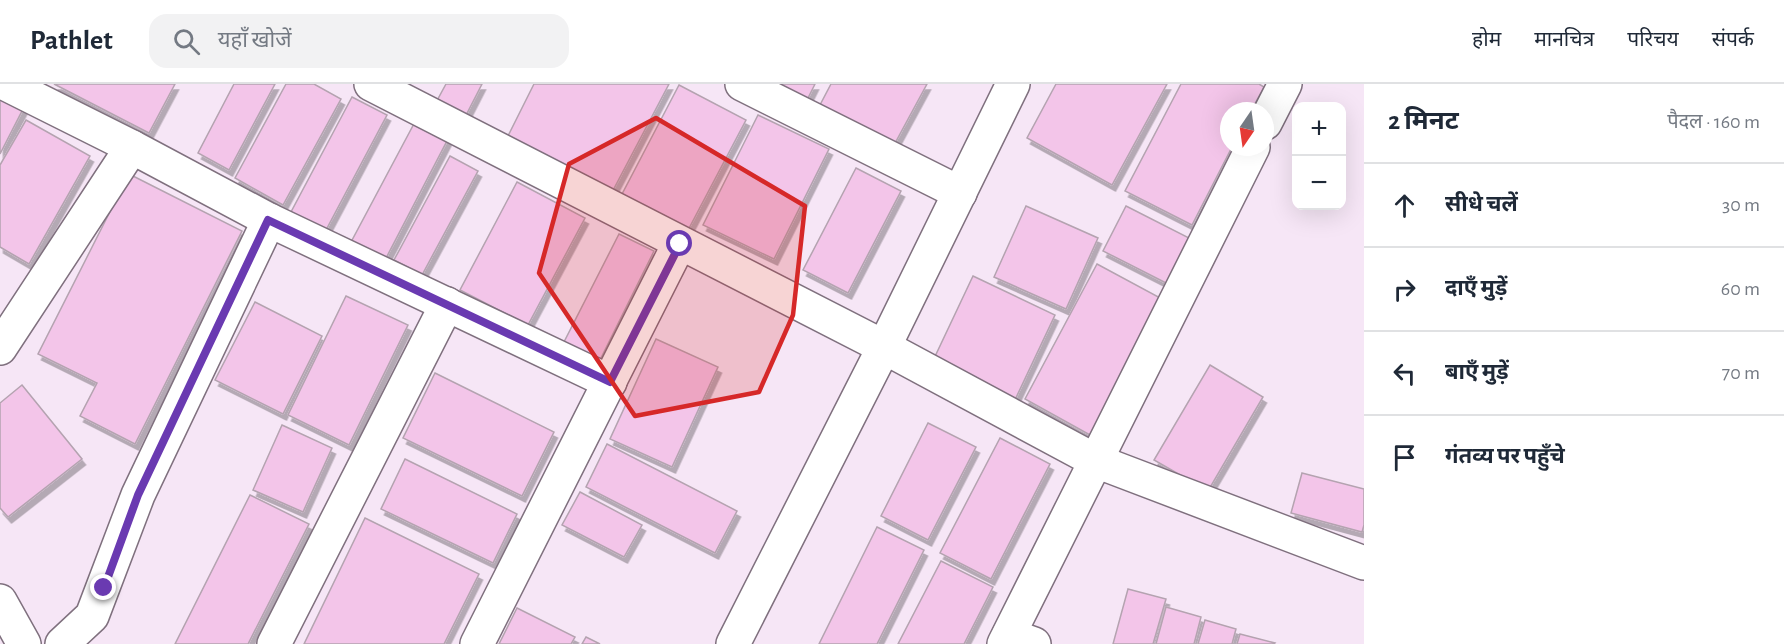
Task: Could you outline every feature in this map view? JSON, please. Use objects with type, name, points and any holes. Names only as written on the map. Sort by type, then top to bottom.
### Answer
[{"type":"street","points":[[6,84],[132,147],[268,220],[610,382]]},
{"type":"street","points":[[370,84],[884,347],[1096,460],[1364,563]]},
{"type":"street","points":[[742,84],[960,193]]},
{"type":"street","points":[[733,644],[884,347],[1013,84]]},
{"type":"street","points":[[1274,105],[1285,84]]},
{"type":"street","points":[[0,348],[132,147]]},
{"type":"street","points":[[1016,641],[1096,460],[1248,156]]},
{"type":"street","points":[[62,644],[92,616],[138,495],[268,220]]},
{"type":"street","points":[[477,644],[680,244]]},
{"type":"street","points":[[274,644],[447,304]]},
{"type":"street","points":[[0,601],[24,644]]},
{"type":"highlighted area","points":[[656,118],[805,206],[793,315],[759,392],[635,416],[539,273],[569,164]]},
{"type":"building","points":[[54,84],[175,84],[149,133]]},
{"type":"building","points":[[234,84],[275,84],[229,170],[198,153]]},
{"type":"building","points":[[286,84],[314,84],[341,99],[283,205],[235,178]]},
{"type":"building","points":[[446,84],[482,84],[462,123],[433,108]]},
{"type":"building","points":[[534,84],[669,84],[610,196],[505,142]]},
{"type":"building","points":[[754,84],[815,84],[803,108]]},
{"type":"building","points":[[831,84],[927,84],[894,145],[820,105]]},
{"type":"building","points":[[1056,84],[1167,84],[1112,185],[1027,138]]},
{"type":"building","points":[[1181,84],[1259,84],[1264,87],[1256,102],[1220,102],[1220,156],[1227,156],[1192,225],[1125,191]]},
{"type":"building","points":[[679,85],[746,120],[687,232],[620,198]]},
{"type":"building","points":[[0,93],[25,105],[0,154]]},
{"type":"building","points":[[352,97],[387,115],[326,230],[291,212]]},
{"type":"building","points":[[758,115],[829,149],[774,259],[703,225]]},
{"type":"building","points":[[26,120],[90,156],[29,264],[0,247],[0,165]]},
{"type":"building","points":[[416,120],[449,137],[384,262],[350,244]]},
{"type":"building","points":[[450,156],[478,171],[422,275],[394,260]]},
{"type":"building","points":[[856,168],[901,191],[848,293],[803,270]]},
{"type":"building","points":[[129,174],[242,231],[135,444],[80,416],[97,383],[38,354]]},
{"type":"building","points":[[517,182],[585,218],[528,325],[460,290]]},
{"type":"building","points":[[1026,206],[1098,238],[1066,309],[994,277]]},
{"type":"building","points":[[1126,206],[1193,240],[1170,285],[1103,251]]},
{"type":"building","points":[[619,234],[654,251],[600,360],[564,342]]},
{"type":"building","points":[[1097,264],[1164,300],[1090,435],[1025,399]]},
{"type":"building","points":[[973,276],[1055,315],[1013,404],[931,365]]},
{"type":"building","points":[[346,296],[408,325],[349,445],[288,415]]},
{"type":"building","points":[[255,302],[322,336],[283,414],[215,380]]},
{"type":"building","points":[[656,339],[718,367],[672,467],[610,439]]},
{"type":"building","points":[[1210,365],[1263,397],[1208,491],[1154,460]]},
{"type":"building","points":[[435,373],[554,432],[522,496],[403,438]]},
{"type":"building","points":[[22,385],[82,459],[8,517],[0,508],[0,403]]},
{"type":"building","points":[[928,423],[976,447],[928,540],[881,516]]},
{"type":"building","points":[[282,425],[332,448],[303,512],[253,490]]},
{"type":"building","points":[[1000,438],[1050,464],[991,579],[940,553]]},
{"type":"building","points":[[607,444],[737,511],[715,553],[586,487]]},
{"type":"building","points":[[405,459],[517,514],[493,563],[381,509]]},
{"type":"building","points":[[1302,473],[1364,489],[1362,532],[1291,513]]},
{"type":"building","points":[[580,492],[642,525],[624,557],[562,525]]},
{"type":"building","points":[[250,495],[309,524],[248,644],[175,644]]},
{"type":"building","points":[[365,518],[479,574],[444,644],[304,644]]},
{"type":"building","points":[[877,527],[924,550],[877,644],[819,644]]},
{"type":"building","points":[[941,561],[993,587],[964,644],[898,644]]},
{"type":"building","points":[[1128,589],[1166,599],[1153,644],[1113,644]]},
{"type":"building","points":[[1166,607],[1201,617],[1194,644],[1156,644]]},
{"type":"building","points":[[517,608],[575,637],[571,644],[499,644]]},
{"type":"building","points":[[1205,620],[1236,629],[1232,644],[1198,644]]},
{"type":"building","points":[[1240,634],[1275,643],[1237,644]]},
{"type":"building","points":[[586,637],[600,644],[582,644]]},
{"type":"route","points":[[104,588],[138,495],[268,220],[610,382],[680,244]]}]
